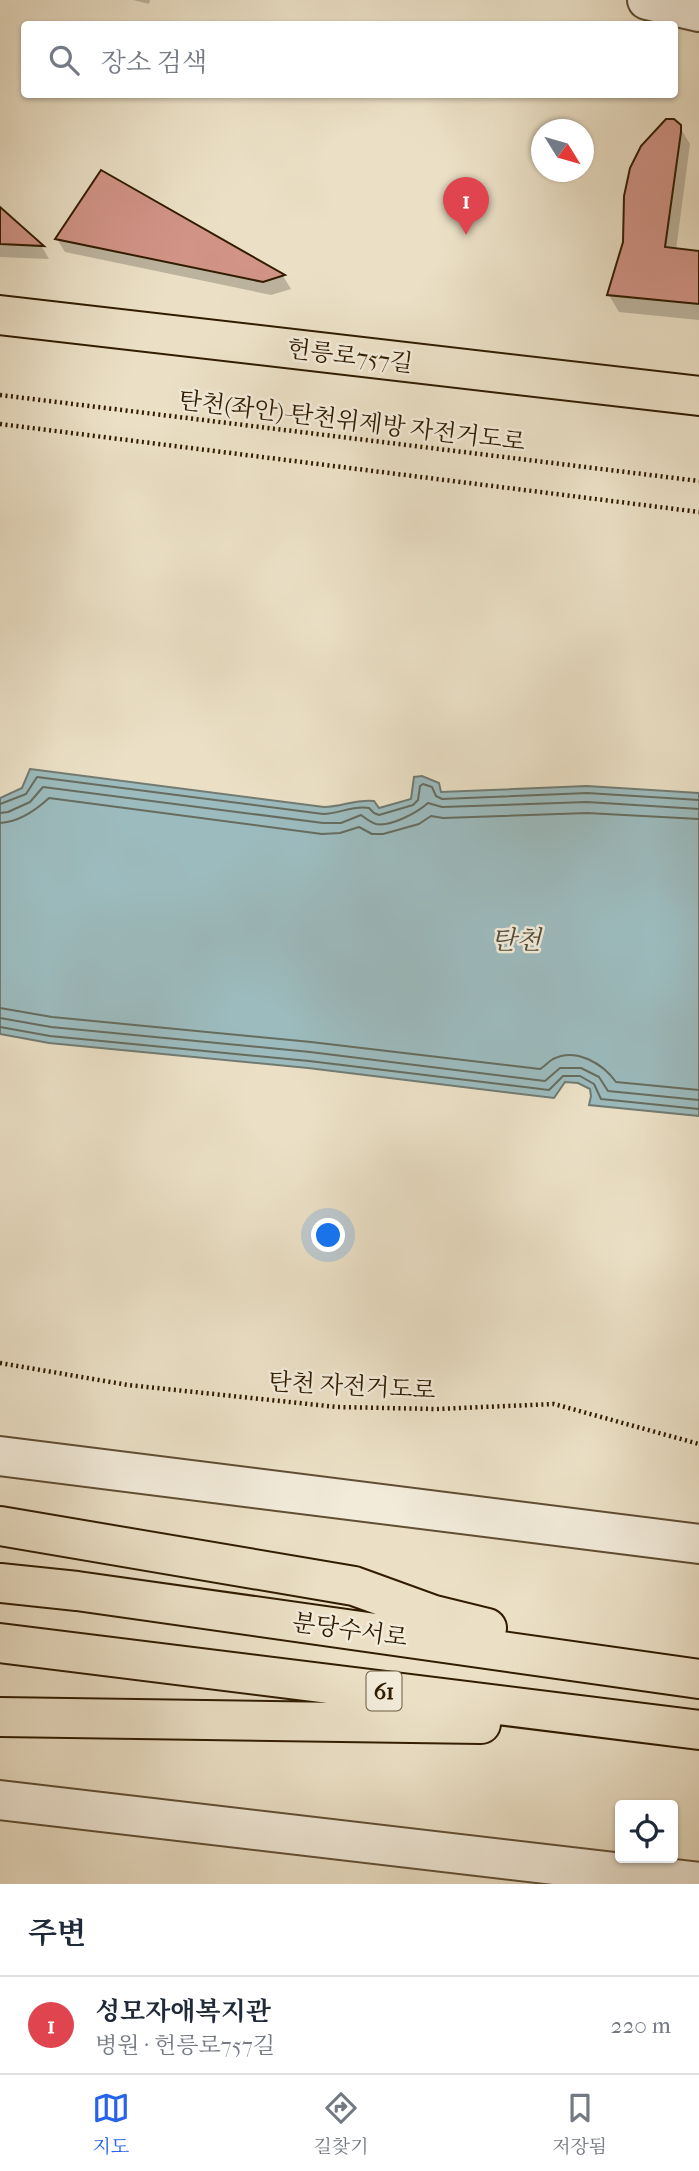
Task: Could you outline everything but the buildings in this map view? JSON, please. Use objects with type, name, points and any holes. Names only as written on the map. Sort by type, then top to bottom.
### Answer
[{"type":"main road","name":"헌릉로757길","points":[[0,316],[699,396]]},
{"type":"main road","points":[[0,1526],[354,1586],[434,1615],[689,1678]]},
{"type":"main road","name":"분당수서로","points":[[0,1583],[78,1591],[689,1678]]},
{"type":"main road","name":"61","points":[[0,1643],[686,1729]]},
{"type":"main road","points":[[0,1717],[686,1729]]},
{"type":"street","points":[[647,0],[699,12]]},
{"type":"street","points":[[0,1456],[699,1544]]},
{"type":"street","points":[[0,1800],[699,1882]]},
{"type":"path","name":"탄천(좌안)-탄천위제방 자전거도로","points":[[0,395],[699,481]]},
{"type":"path","points":[[0,424],[699,512]]},
{"type":"path","name":"탄천 자전거도로","points":[[0,1363],[128,1385],[337,1407],[436,1409],[554,1404],[699,1444]]},
{"type":"water","name":"탄천","points":[[30,769],[324,807],[374,801],[379,808],[411,799],[414,777],[422,776],[439,783],[441,792],[587,786],[699,793],[699,1116],[589,1105],[590,1089],[578,1083],[565,1082],[554,1098],[308,1068],[49,1043],[0,1034],[0,798],[22,788]]},
{"type":"place","name":"성모자애복지관","points":[[466,235]]}]
